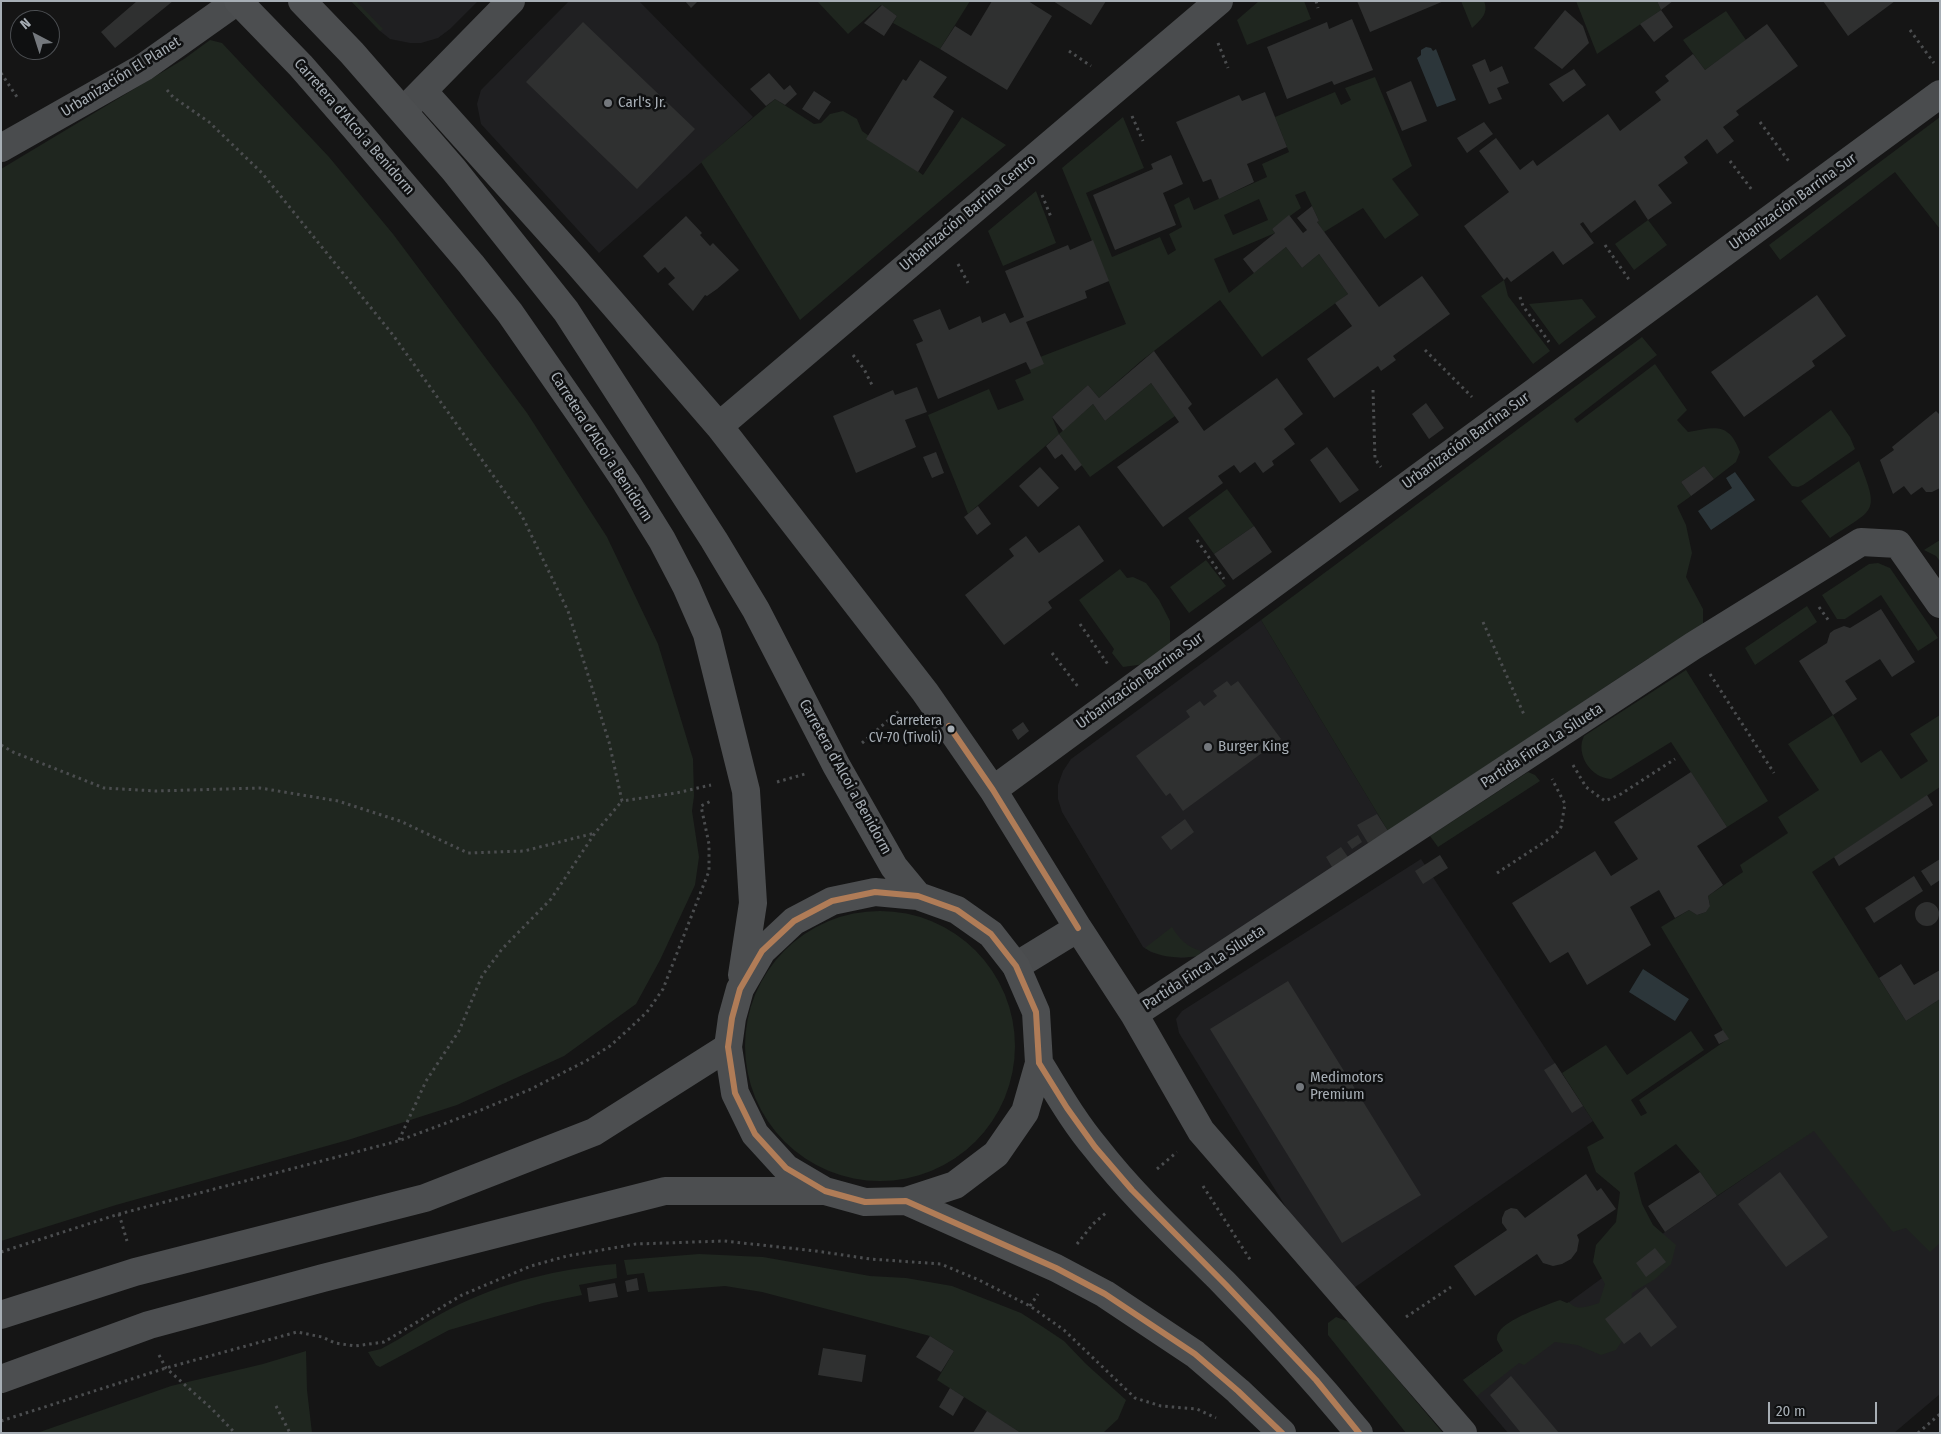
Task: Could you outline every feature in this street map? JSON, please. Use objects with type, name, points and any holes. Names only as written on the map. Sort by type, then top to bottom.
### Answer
[{"type":"main road","name":"Carretera d'Alcoi a Benidorm","points":[[238,1],[301,66],[356,128],[510,313],[626,482],[662,540],[686,586],[707,634],[746,791],[753,903],[740,989]]},
{"type":"main road","name":"Carretera d'Alcoi a Benidorm","points":[[302,1],[352,53],[454,170],[566,311],[728,563],[756,610],[836,765],[894,867],[918,896]]},
{"type":"main road","points":[[875,892],[918,896],[957,910],[991,934],[1016,966],[1036,1012],[1039,1063],[1025,1112],[996,1154],[955,1185],[906,1201],[865,1202],[825,1191],[786,1168],[755,1134],[735,1093],[728,1047],[732,1018],[740,989],[762,951],[794,921],[832,901],[875,892]]},
{"type":"main road","points":[[1,1315],[135,1272],[425,1198],[594,1132],[728,1047]]},
{"type":"main road","points":[[1039,1063],[1067,1108],[1095,1147],[1132,1190],[1316,1380],[1359,1433]]},
{"type":"main road","points":[[1,1379],[149,1325],[323,1278],[665,1191],[825,1191]]},
{"type":"main road","points":[[906,1201],[1056,1268],[1105,1294],[1195,1354],[1238,1390],[1282,1433]]},
{"type":"street","name":"Urbanización El Planet","points":[[1,148],[144,66],[238,1]]},
{"type":"street","points":[[402,112],[424,92],[511,1]]},
{"type":"street","name":"Urbanización Barrina Centro","points":[[719,426],[1219,1]]},
{"type":"street","name":"Urbanización Barrina Sur","points":[[993,790],[1808,190],[1938,81]]},
{"type":"street","points":[[424,92],[576,260],[719,426],[926,692],[993,790],[1078,928],[1134,1014],[1201,1131],[1463,1433]]},
{"type":"street","name":"Partida Finca La Silueta","points":[[1134,1014],[1693,646],[1861,542],[1898,544],[1940,604]]},
{"type":"street","points":[[1016,966],[1078,928]]},
{"type":"path","points":[[1316,1],[1318,8]]},
{"type":"path","points":[[1910,30],[1938,81]]},
{"type":"path","points":[[144,66],[173,97],[209,122],[262,173],[393,335],[522,516],[568,611],[609,742],[622,801]]},
{"type":"path","points":[[1760,122],[1808,190]]},
{"type":"path","points":[[1606,245],[1630,280],[1631,287],[1646,310]]},
{"type":"path","points":[[1520,297],[1523,306],[1566,368]]},
{"type":"path","points":[[1425,350],[1478,403],[1494,422]]},
{"type":"path","points":[[1373,390],[1375,459],[1398,492]]},
{"type":"path","points":[[1197,540],[1244,605]]},
{"type":"path","points":[[1483,622],[1509,683],[1543,745],[1550,775],[1565,804],[1561,827],[1555,835],[1497,873]]},
{"type":"path","points":[[1080,624],[1127,690]]},
{"type":"path","points":[[1693,646],[1774,773]]},
{"type":"path","points":[[1052,653],[1097,713]]},
{"type":"path","points":[[1,744],[13,752],[104,788],[155,791],[260,788],[338,801],[400,821],[468,853],[524,851],[595,833]]},
{"type":"path","points":[[1543,745],[1586,787],[1605,801],[1622,794],[1675,759]]},
{"type":"path","points":[[1,1252],[119,1214],[398,1141],[531,1089],[586,1061],[610,1046],[647,1012],[663,989],[709,871],[709,844],[701,806],[712,800],[715,784],[676,793],[622,801],[595,833],[551,899],[502,949],[482,976],[459,1031],[426,1081],[398,1141]]},
{"type":"path","points":[[1,1422],[166,1368],[297,1332],[322,1337],[335,1343],[355,1346],[384,1342],[469,1292],[531,1266],[567,1256],[636,1244],[707,1241],[756,1243],[870,1259],[941,1264],[979,1280],[1030,1306],[1064,1330],[1135,1398],[1161,1406],[1197,1409]]},
{"type":"path","points":[[1379,1336],[1451,1287]]},
{"type":"path","points":[[276,1406],[290,1433]]},
{"type":"path","points":[[1918,1433],[1940,1414]]},
{"type":"shaded area","points":[[351,1],[478,1],[450,29],[438,38],[421,43],[410,43],[390,39]]},
{"type":"shaded area","points":[[351,1],[356,1],[383,29],[380,31]]},
{"type":"shaded area","points":[[569,1],[639,1],[753,117],[599,253],[481,124],[477,104],[481,90]]},
{"type":"shaded area","points":[[817,1],[970,1],[940,49],[893,23],[897,16],[881,5],[848,34]]},
{"type":"shaded area","points":[[1259,1],[1304,1],[1311,19],[1247,45],[1237,20]]},
{"type":"shaded area","points":[[1461,1],[1484,1],[1485,13],[1472,28]]},
{"type":"shaded area","points":[[1576,1],[1657,1],[1661,10],[1597,54]]},
{"type":"shaded area","points":[[1726,11],[1746,40],[1705,70],[1683,40]]},
{"type":"shaded area","points":[[210,40],[222,43],[329,157],[393,234],[527,413],[607,537],[658,644],[693,759],[694,796],[692,811],[699,857],[695,885],[660,960],[636,1004],[564,1056],[457,1105],[348,1140],[116,1205],[1,1241],[1,169],[184,59]]},
{"type":"shaded area","points":[[1426,47],[1431,48],[1433,51],[1436,49],[1456,100],[1437,107],[1417,58],[1421,55],[1421,50]]},
{"type":"shaded area","points":[[1375,77],[1412,166],[1392,179],[1419,215],[1385,239],[1363,208],[1324,232],[1317,222],[1319,221],[1305,191],[1295,195],[1301,208],[1272,229],[1275,233],[1214,259],[1229,293],[1286,247],[1302,268],[1319,254],[1348,294],[1262,357],[1220,300],[1141,361],[1099,398],[1088,385],[1052,417],[1059,434],[968,514],[928,415],[989,389],[998,410],[1024,400],[1015,380],[1031,373],[1030,370],[1040,357],[1126,324],[1062,168],[1123,117],[1144,168],[1086,193],[1112,257],[1160,237],[1168,255],[1176,250],[1169,234],[1182,227],[1174,205],[1189,197],[1194,210],[1267,177],[1262,164],[1289,152],[1275,117],[1335,92],[1341,105],[1351,100],[1345,88]],"holes":[[[1259,199],[1268,220],[1233,235],[1224,215]]]},
{"type":"shaded area","points":[[775,99],[814,124],[821,123],[830,114],[843,111],[857,119],[862,131],[923,175],[962,117],[1006,145],[800,320],[701,162]]},
{"type":"shaded area","points":[[1940,117],[1940,229],[1895,172],[1780,260],[1769,245]]},
{"type":"shaded area","points":[[1036,191],[1056,243],[1003,266],[988,231]]},
{"type":"shaded area","points":[[1648,220],[1667,245],[1634,270],[1615,244]]},
{"type":"shaded area","points":[[1504,280],[1508,296],[1550,351],[1533,364],[1481,296]]},
{"type":"shaded area","points":[[1582,299],[1596,317],[1559,345],[1529,304]]},
{"type":"shaded area","points":[[1642,337],[1657,355],[1574,419],[1577,423],[1655,364],[1687,410],[1677,420],[1688,432],[1713,428],[1720,429],[1726,431],[1736,442],[1740,452],[1736,462],[1714,479],[1704,466],[1681,482],[1691,496],[1677,506],[1686,525],[1692,553],[1686,577],[1703,609],[1703,631],[1660,660],[1649,658],[1388,831],[1261,620]]},
{"type":"shaded area","points":[[1151,383],[1175,416],[1090,477],[1059,434],[1093,404],[1105,421]]},
{"type":"shaded area","points":[[1831,410],[1850,437],[1855,449],[1803,485],[1798,487],[1792,486],[1768,457]]},
{"type":"shaded area","points":[[1859,461],[1870,491],[1871,501],[1869,508],[1856,521],[1830,538],[1801,501]]},
{"type":"shaded area","points":[[1735,472],[1755,500],[1711,530],[1698,511],[1732,488],[1726,478]]},
{"type":"shaded area","points":[[1227,489],[1254,526],[1214,554],[1188,518]]},
{"type":"shaded area","points":[[1940,540],[1939,560],[1936,556],[1924,550]]},
{"type":"shaded area","points":[[1206,560],[1226,586],[1189,613],[1170,587]]},
{"type":"shaded area","points":[[1878,563],[1890,568],[1938,638],[1918,651],[1881,595],[1845,619],[1837,619],[1822,595],[1869,564]]},
{"type":"shaded area","points":[[1120,569],[1127,578],[1133,577],[1146,583],[1159,600],[1170,621],[1170,645],[1145,664],[1123,667],[1112,653],[1114,649],[1079,600]]},
{"type":"shaded area","points":[[1807,606],[1817,622],[1755,665],[1745,648]]},
{"type":"shaded area","points":[[1261,620],[1388,831],[1199,956],[1181,958],[1151,952],[1143,947],[1062,812],[1058,799],[1058,785],[1063,771],[1071,759]]},
{"type":"shaded area","points":[[1686,670],[1768,801],[1727,827],[1671,742],[1611,779],[1604,778],[1591,770],[1583,757],[1582,743],[1584,736]]},
{"type":"shaded area","points":[[1833,715],[1861,763],[1881,750],[1901,779],[1928,761],[1910,734],[1940,715],[1940,787],[1812,872],[1906,1021],[1940,999],[1940,1243],[1930,1252],[1906,1228],[1893,1232],[1814,1131],[1717,1196],[1700,1172],[1676,1144],[1634,1173],[1642,1204],[1653,1225],[1676,1245],[1671,1264],[1655,1279],[1632,1293],[1630,1329],[1616,1350],[1601,1355],[1577,1345],[1555,1342],[1524,1365],[1519,1363],[1477,1396],[1463,1380],[1503,1351],[1497,1340],[1498,1334],[1503,1327],[1526,1313],[1560,1300],[1569,1302],[1579,1308],[1599,1303],[1605,1284],[1593,1262],[1596,1245],[1616,1222],[1620,1192],[1596,1172],[1587,1147],[1604,1138],[1562,1073],[1606,1045],[1627,1075],[1691,1031],[1704,1050],[1631,1100],[1641,1116],[1647,1113],[1639,1100],[1728,1039],[1661,927],[1689,910],[1697,915],[1706,912],[1710,905],[1708,896],[1743,872],[1740,865],[1788,833],[1778,817],[1819,790],[1788,744]]},
{"type":"shaded area","points":[[1528,772],[1535,775],[1540,781],[1438,847],[1430,836]]},
{"type":"shaded area","points":[[1421,859],[1593,1121],[1341,1297],[1179,1033],[1176,1019],[1182,1011]]},
{"type":"shaded area","points":[[880,911],[906,914],[932,922],[955,934],[975,951],[992,971],[1004,994],[1012,1020],[1015,1046],[1012,1072],[1004,1098],[992,1121],[975,1141],[955,1158],[932,1170],[906,1178],[880,1181],[854,1178],[828,1170],[805,1158],[785,1141],[768,1121],[756,1098],[748,1072],[745,1046],[748,1020],[756,994],[768,971],[785,951],[805,934],[828,922],[854,914]]},
{"type":"shaded area","points":[[1172,927],[1184,942],[1201,951],[1199,956],[1164,956],[1145,948]]},
{"type":"shaded area","points":[[1643,969],[1689,999],[1675,1021],[1629,992]]},
{"type":"shaded area","points":[[1905,1068],[1940,1116],[1940,1394],[1894,1433],[1508,1433],[1463,1380],[1665,1232]]},
{"type":"shaded area","points":[[699,1254],[763,1257],[870,1276],[906,1278],[952,1286],[1021,1313],[1043,1327],[1064,1341],[1126,1400],[1118,1419],[1103,1433],[1021,1433],[937,1380],[954,1351],[930,1336],[762,1292],[725,1286],[648,1292],[644,1273],[627,1275],[624,1260]]},
{"type":"shaded area","points":[[616,1264],[617,1278],[579,1285],[582,1295],[543,1303],[449,1330],[380,1367],[376,1365],[368,1352],[381,1349],[441,1314],[490,1291],[552,1273]]},
{"type":"shaded area","points":[[1336,1317],[1349,1322],[1443,1433],[1406,1433],[1328,1335],[1328,1323]]},
{"type":"shaded area","points":[[306,1351],[307,1390],[312,1433],[37,1433],[171,1386],[263,1364]]},
{"type":"building","points":[[137,1],[173,1],[115,48],[101,32]]},
{"type":"building","points":[[685,1],[698,1],[691,8]]},
{"type":"building","points":[[992,1],[1028,1],[1052,16],[1007,90],[940,49],[955,26],[971,36]]},
{"type":"building","points":[[1053,1],[1106,1],[1091,25]]},
{"type":"building","points":[[1357,1],[1444,1],[1370,32]]},
{"type":"building","points":[[1657,1],[1673,1],[1661,10]]},
{"type":"building","points":[[1823,1],[1895,1],[1848,36]]},
{"type":"building","points":[[882,5],[897,16],[884,36],[864,23]]},
{"type":"building","points":[[1565,10],[1583,26],[1589,43],[1562,69],[1534,48]]},
{"type":"building","points":[[1661,10],[1673,27],[1654,42],[1640,24]]},
{"type":"building","points":[[1352,19],[1373,70],[1334,85],[1332,81],[1287,99],[1267,47],[1327,22],[1329,29]]},
{"type":"building","name":"Carl's Jr.","points":[[583,22],[695,129],[637,189],[526,82]]},
{"type":"building","points":[[1767,24],[1798,66],[1736,111],[1739,115],[1723,127],[1734,141],[1717,154],[1707,139],[1684,157],[1688,163],[1658,185],[1672,203],[1648,220],[1635,200],[1591,233],[1583,222],[1580,224],[1594,243],[1563,265],[1553,251],[1511,282],[1507,277],[1504,280],[1464,226],[1509,192],[1479,151],[1496,138],[1520,170],[1533,160],[1537,166],[1608,114],[1620,131],[1661,100],[1655,92],[1669,81],[1665,76],[1693,54],[1705,70]]},
{"type":"building","points":[[1485,59],[1490,72],[1502,66],[1509,83],[1497,88],[1502,99],[1489,104],[1472,65]]},
{"type":"building","points":[[920,60],[947,77],[933,97],[954,111],[918,172],[866,139],[903,79],[906,81]]},
{"type":"building","points":[[1574,69],[1586,85],[1563,102],[1549,84]]},
{"type":"building","points":[[769,73],[784,90],[790,85],[797,94],[785,105],[775,99],[766,106],[750,89]]},
{"type":"building","points":[[1411,81],[1427,121],[1402,131],[1386,92]]},
{"type":"building","points":[[814,91],[831,102],[819,120],[802,109]]},
{"type":"building","points":[[1265,92],[1287,147],[1247,164],[1254,182],[1219,199],[1211,179],[1203,182],[1176,122],[1239,95],[1242,101]]},
{"type":"building","points":[[1484,122],[1493,134],[1467,153],[1457,138]]},
{"type":"building","points":[[1171,155],[1183,184],[1163,193],[1176,225],[1115,250],[1093,195],[1153,169],[1151,164]]},
{"type":"building","points":[[1312,206],[1319,221],[1317,222],[1379,307],[1422,276],[1450,314],[1393,356],[1396,360],[1381,371],[1378,366],[1334,398],[1307,359],[1352,326],[1335,303],[1348,294],[1319,254],[1302,268],[1286,247],[1254,273],[1243,259],[1275,233],[1272,229],[1289,215],[1303,233],[1307,230],[1297,218]]},
{"type":"building","points":[[686,216],[702,233],[700,235],[710,246],[713,243],[739,270],[717,289],[707,296],[705,295],[693,311],[668,284],[675,278],[665,267],[658,273],[643,256]]},
{"type":"building","points":[[1093,240],[1109,281],[1085,291],[1087,298],[1026,322],[1044,364],[1030,370],[1026,362],[938,399],[916,344],[923,341],[913,320],[940,309],[949,330],[980,316],[982,323],[1005,313],[1010,323],[1024,317],[1005,271],[1068,245],[1070,250]]},
{"type":"building","points":[[1817,295],[1846,336],[1812,361],[1815,366],[1744,417],[1711,372]]},
{"type":"building","points":[[1154,351],[1192,404],[1188,408],[1204,431],[1277,378],[1303,414],[1284,429],[1295,444],[1272,461],[1274,465],[1263,473],[1255,462],[1240,473],[1234,465],[1218,476],[1223,483],[1163,527],[1117,467],[1179,422],[1151,383],[1105,421],[1093,404],[1063,431],[1052,417],[1088,385],[1099,398]]},
{"type":"building","points":[[917,387],[927,412],[905,420],[916,447],[856,473],[833,416],[893,390],[895,395]]},
{"type":"building","points":[[1426,403],[1444,428],[1429,439],[1412,414]]},
{"type":"building","points":[[1936,411],[1940,415],[1940,488],[1932,492],[1926,492],[1922,487],[1911,495],[1904,486],[1893,494],[1880,460],[1894,450],[1892,447]]},
{"type":"building","points":[[1059,434],[1082,465],[1075,471],[1062,454],[1055,459],[1046,446]]},
{"type":"building","points":[[1327,447],[1359,490],[1340,503],[1310,460]]},
{"type":"building","points":[[936,452],[944,473],[932,478],[923,457]]},
{"type":"building","points":[[1704,466],[1714,479],[1691,496],[1681,482]]},
{"type":"building","points":[[1040,467],[1059,488],[1038,507],[1019,486]]},
{"type":"building","points":[[978,506],[991,524],[977,535],[964,517]]},
{"type":"building","points":[[1079,525],[1104,561],[1048,602],[1052,608],[1004,645],[965,595],[1014,556],[1009,549],[1026,536],[1039,553]]},
{"type":"building","points":[[1254,526],[1272,552],[1233,580],[1214,554]]},
{"type":"building","points":[[1881,609],[1915,662],[1892,677],[1880,659],[1845,681],[1857,699],[1833,715],[1799,661],[1827,643],[1830,633],[1834,630],[1844,626],[1850,628]]},
{"type":"building","name":"Burger King","points":[[1227,681],[1231,686],[1238,681],[1281,739],[1183,811],[1170,793],[1166,796],[1136,756],[1190,717],[1186,711],[1200,701],[1204,706],[1217,696],[1213,691]]},
{"type":"building","points":[[1023,722],[1029,731],[1018,740],[1012,730]]},
{"type":"building","points":[[1691,772],[1727,827],[1697,846],[1723,885],[1708,896],[1710,906],[1706,912],[1697,915],[1689,910],[1675,918],[1659,890],[1630,907],[1651,945],[1587,985],[1568,952],[1550,963],[1512,903],[1595,851],[1611,876],[1638,859],[1614,822]]},
{"type":"building","points":[[1927,795],[1933,805],[1839,866],[1834,857]]},
{"type":"building","points":[[1377,814],[1388,831],[1368,843],[1357,825]]},
{"type":"building","points":[[1185,819],[1194,832],[1171,850],[1161,837]]},
{"type":"building","points":[[1358,835],[1362,842],[1352,849],[1347,842]]},
{"type":"building","points":[[1341,847],[1348,857],[1332,867],[1326,857]]},
{"type":"building","points":[[1440,855],[1448,868],[1423,884],[1415,871]]},
{"type":"building","points":[[1940,859],[1940,880],[1931,886],[1921,871]]},
{"type":"building","points":[[1914,876],[1923,891],[1874,923],[1865,908]]},
{"type":"building","points":[[1922,902],[1932,902],[1939,909],[1939,919],[1932,926],[1922,926],[1915,919],[1915,909]]},
{"type":"building","points":[[1901,964],[1914,985],[1940,970],[1940,999],[1906,1021],[1879,978]]},
{"type":"building","name":"Medimotors Premium","points":[[1288,981],[1421,1195],[1342,1243],[1210,1029]]},
{"type":"building","points":[[1723,1030],[1729,1039],[1719,1044],[1714,1035]]},
{"type":"building","points":[[1555,1063],[1583,1106],[1572,1113],[1544,1070]]},
{"type":"building","points":[[1700,1172],[1717,1196],[1665,1232],[1648,1206]]},
{"type":"building","points":[[1780,1172],[1828,1237],[1786,1267],[1738,1204]]},
{"type":"building","points":[[1586,1174],[1597,1191],[1601,1188],[1616,1209],[1577,1235],[1579,1240],[1577,1251],[1571,1259],[1553,1266],[1543,1263],[1537,1254],[1475,1296],[1454,1266],[1507,1230],[1502,1223],[1505,1211],[1511,1208],[1517,1209],[1525,1218]]},
{"type":"building","points":[[1655,1248],[1666,1262],[1646,1277],[1636,1263]]},
{"type":"building","points":[[637,1278],[639,1290],[627,1292],[625,1281]]},
{"type":"building","points":[[615,1283],[618,1297],[589,1302],[587,1288]]},
{"type":"building","points":[[1646,1287],[1677,1327],[1651,1347],[1640,1332],[1624,1344],[1605,1319]]},
{"type":"building","points":[[930,1336],[954,1351],[941,1372],[916,1357]]},
{"type":"building","points":[[823,1348],[866,1355],[862,1382],[818,1375]]},
{"type":"building","points":[[1511,1376],[1559,1433],[1521,1433],[1490,1395]]},
{"type":"building","points":[[950,1388],[964,1397],[953,1416],[939,1407]]},
{"type":"building","points":[[987,1411],[1021,1433],[973,1433]]},
{"type":"transit line","points":[[949,726],[993,790],[1078,928]]},
{"type":"transit line","points":[[1282,1433],[1238,1391],[1195,1354],[1105,1294],[1056,1268],[906,1201],[865,1202],[825,1191],[786,1168],[755,1134],[735,1093],[728,1047],[732,1018],[740,989],[762,951],[794,921],[832,901],[875,892],[918,896],[957,910],[991,934],[1016,966],[1036,1012],[1039,1063],[1067,1108],[1095,1147],[1132,1190],[1316,1380],[1359,1433]]},
{"type":"place","name":"Carl's Jr.","points":[[608,103]]},
{"type":"place","name":"Carretera CV-70 (Tivoli)","points":[[951,729]]},
{"type":"place","name":"Burger King","points":[[1208,747]]},
{"type":"place","name":"Medimotors Premium","points":[[1300,1087]]}]
